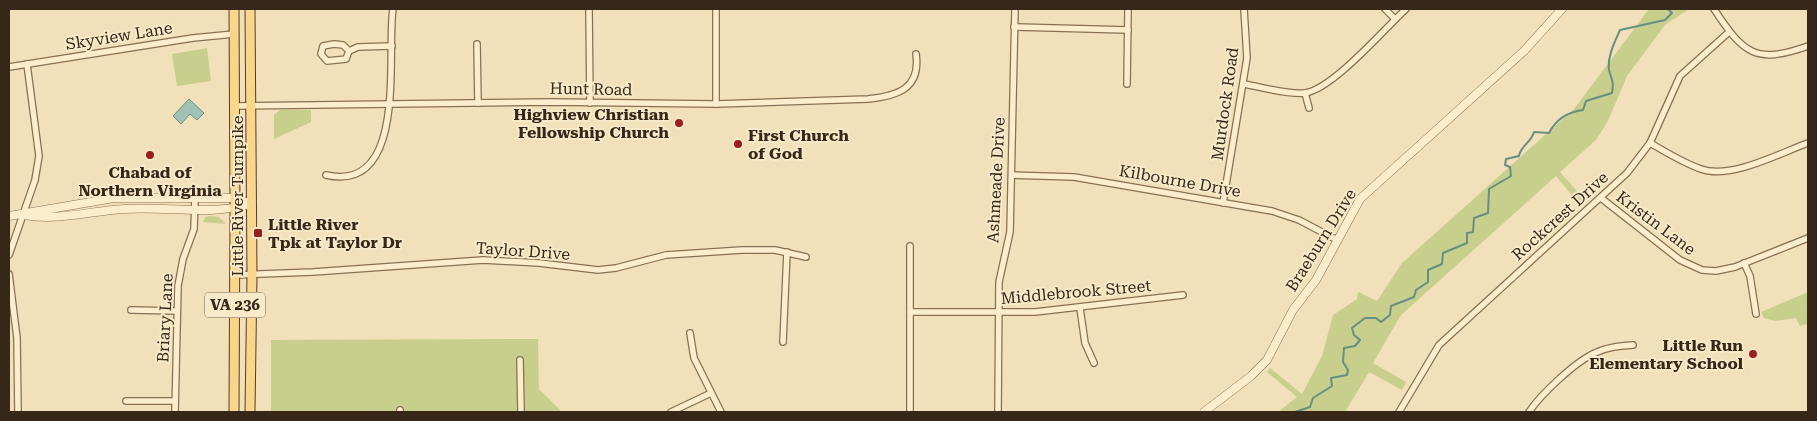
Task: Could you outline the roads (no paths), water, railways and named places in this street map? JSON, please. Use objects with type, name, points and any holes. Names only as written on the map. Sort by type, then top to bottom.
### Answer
[{"type":"main road","name":"Little River Turnpike","points":[[234,9],[236,209],[234,412]]},
{"type":"main road","name":"Little River Turnpike","points":[[250,9],[252,106],[250,412]]},
{"type":"street","points":[[326,175],[342,177],[351,175],[374,159],[383,142],[392,87],[393,9]]},
{"type":"street","points":[[589,9],[590,103]]},
{"type":"street","points":[[716,9],[716,104]]},
{"type":"street","name":"Ashmeade Drive","points":[[998,412],[999,282],[1010,232],[1015,9]]},
{"type":"street","points":[[1127,84],[1128,9]]},
{"type":"street","name":"Murdock Road","points":[[1223,203],[1244,84],[1248,46],[1244,9]]},
{"type":"street","points":[[1385,9],[1395,19]]},
{"type":"street","points":[[1244,84],[1305,93],[1318,89],[1336,77],[1406,9]]},
{"type":"street","name":"Braeburn Drive","points":[[1204,412],[1251,376],[1266,360],[1293,310],[1316,280],[1354,207],[1367,193],[1524,52],[1562,9]]},
{"type":"street","points":[[1714,9],[1729,32],[1744,47],[1764,55],[1785,54],[1808,46]]},
{"type":"street","points":[[1014,27],[1128,30]]},
{"type":"street","name":"Rockcrest Drive","points":[[1399,412],[1439,345],[1628,172],[1650,143],[1680,76],[1729,32]]},
{"type":"street","name":"Skyview Lane","points":[[9,66],[193,38],[234,34]]},
{"type":"street","points":[[349,51],[343,45],[328,44],[323,46],[321,54],[326,61],[341,61],[346,59],[349,51],[358,47],[392,46]]},
{"type":"street","points":[[476,44],[478,103]]},
{"type":"street","name":"Hunt Road","points":[[235,106],[389,103],[716,104],[868,99],[891,96],[902,91],[914,80],[918,67],[916,54]]},
{"type":"street","points":[[9,255],[35,180],[39,156],[27,64]]},
{"type":"street","points":[[1305,93],[1309,108]]},
{"type":"street","points":[[1650,143],[1702,170],[1717,172],[1736,169],[1808,143]]},
{"type":"street","name":"Kilbourne Drive","points":[[1012,175],[1074,177],[1287,215],[1338,240]]},
{"type":"street","points":[[22,215],[51,207],[114,198],[235,198],[251,204]]},
{"type":"street","name":"Briary Lane","points":[[175,412],[177,311],[180,273],[194,229],[195,198]]},
{"type":"street","name":"Kristin Lane","points":[[1601,198],[1691,267],[1716,271],[1744,263],[1808,238]]},
{"type":"street","points":[[9,216],[50,217],[124,209],[236,209],[251,204]]},
{"type":"street","points":[[910,246],[910,412]]},
{"type":"street","name":"Taylor Drive","points":[[235,275],[483,260],[539,263],[598,270],[616,268],[666,255],[742,250],[787,252],[806,256]]},
{"type":"street","points":[[783,342],[787,252]]},
{"type":"street","points":[[1744,263],[1750,276],[1756,314]]},
{"type":"street","points":[[9,274],[17,338],[18,412]]},
{"type":"street","name":"Middlebrook Street","points":[[910,312],[998,313],[1080,308],[1184,295]]},
{"type":"street","points":[[1080,308],[1083,332],[1094,363]]},
{"type":"street","points":[[131,310],[177,311]]},
{"type":"street","points":[[690,333],[694,358],[721,412]]},
{"type":"street","points":[[1529,412],[1546,393],[1590,356],[1602,350],[1633,345]]},
{"type":"street","points":[[520,360],[521,412]]},
{"type":"street","points":[[671,412],[711,393]]},
{"type":"street","points":[[126,401],[175,402]]},
{"type":"water","points":[[189,99],[204,113],[197,120],[190,114],[181,124],[173,116]]},
{"type":"waterway","points":[[1295,412],[1310,407],[1313,398],[1332,386],[1331,378],[1347,375],[1348,370],[1343,362],[1344,348],[1355,346],[1360,340],[1354,335],[1352,328],[1365,318],[1376,318],[1381,322],[1390,315],[1391,306],[1414,297],[1416,290],[1428,282],[1428,270],[1442,264],[1443,253],[1467,243],[1467,233],[1473,232],[1474,218],[1488,213],[1489,189],[1511,176],[1510,167],[1505,165],[1506,159],[1519,156],[1534,132],[1549,133],[1563,117],[1572,112],[1583,110],[1586,101],[1612,93],[1613,83],[1609,70],[1609,60],[1620,30],[1665,20],[1672,13],[1668,9]]},
{"type":"place","name":"Highview Christian Fellowship Church","points":[[679,123]]},
{"type":"place","name":"First Church of God","points":[[738,144]]},
{"type":"place","name":"Chabad of Northern Virginia","points":[[150,155]]},
{"type":"place","name":"Little River Tpk at Taylor Dr","points":[[258,233]]},
{"type":"place","name":"Little Run Elementary School","points":[[1753,354]]}]
